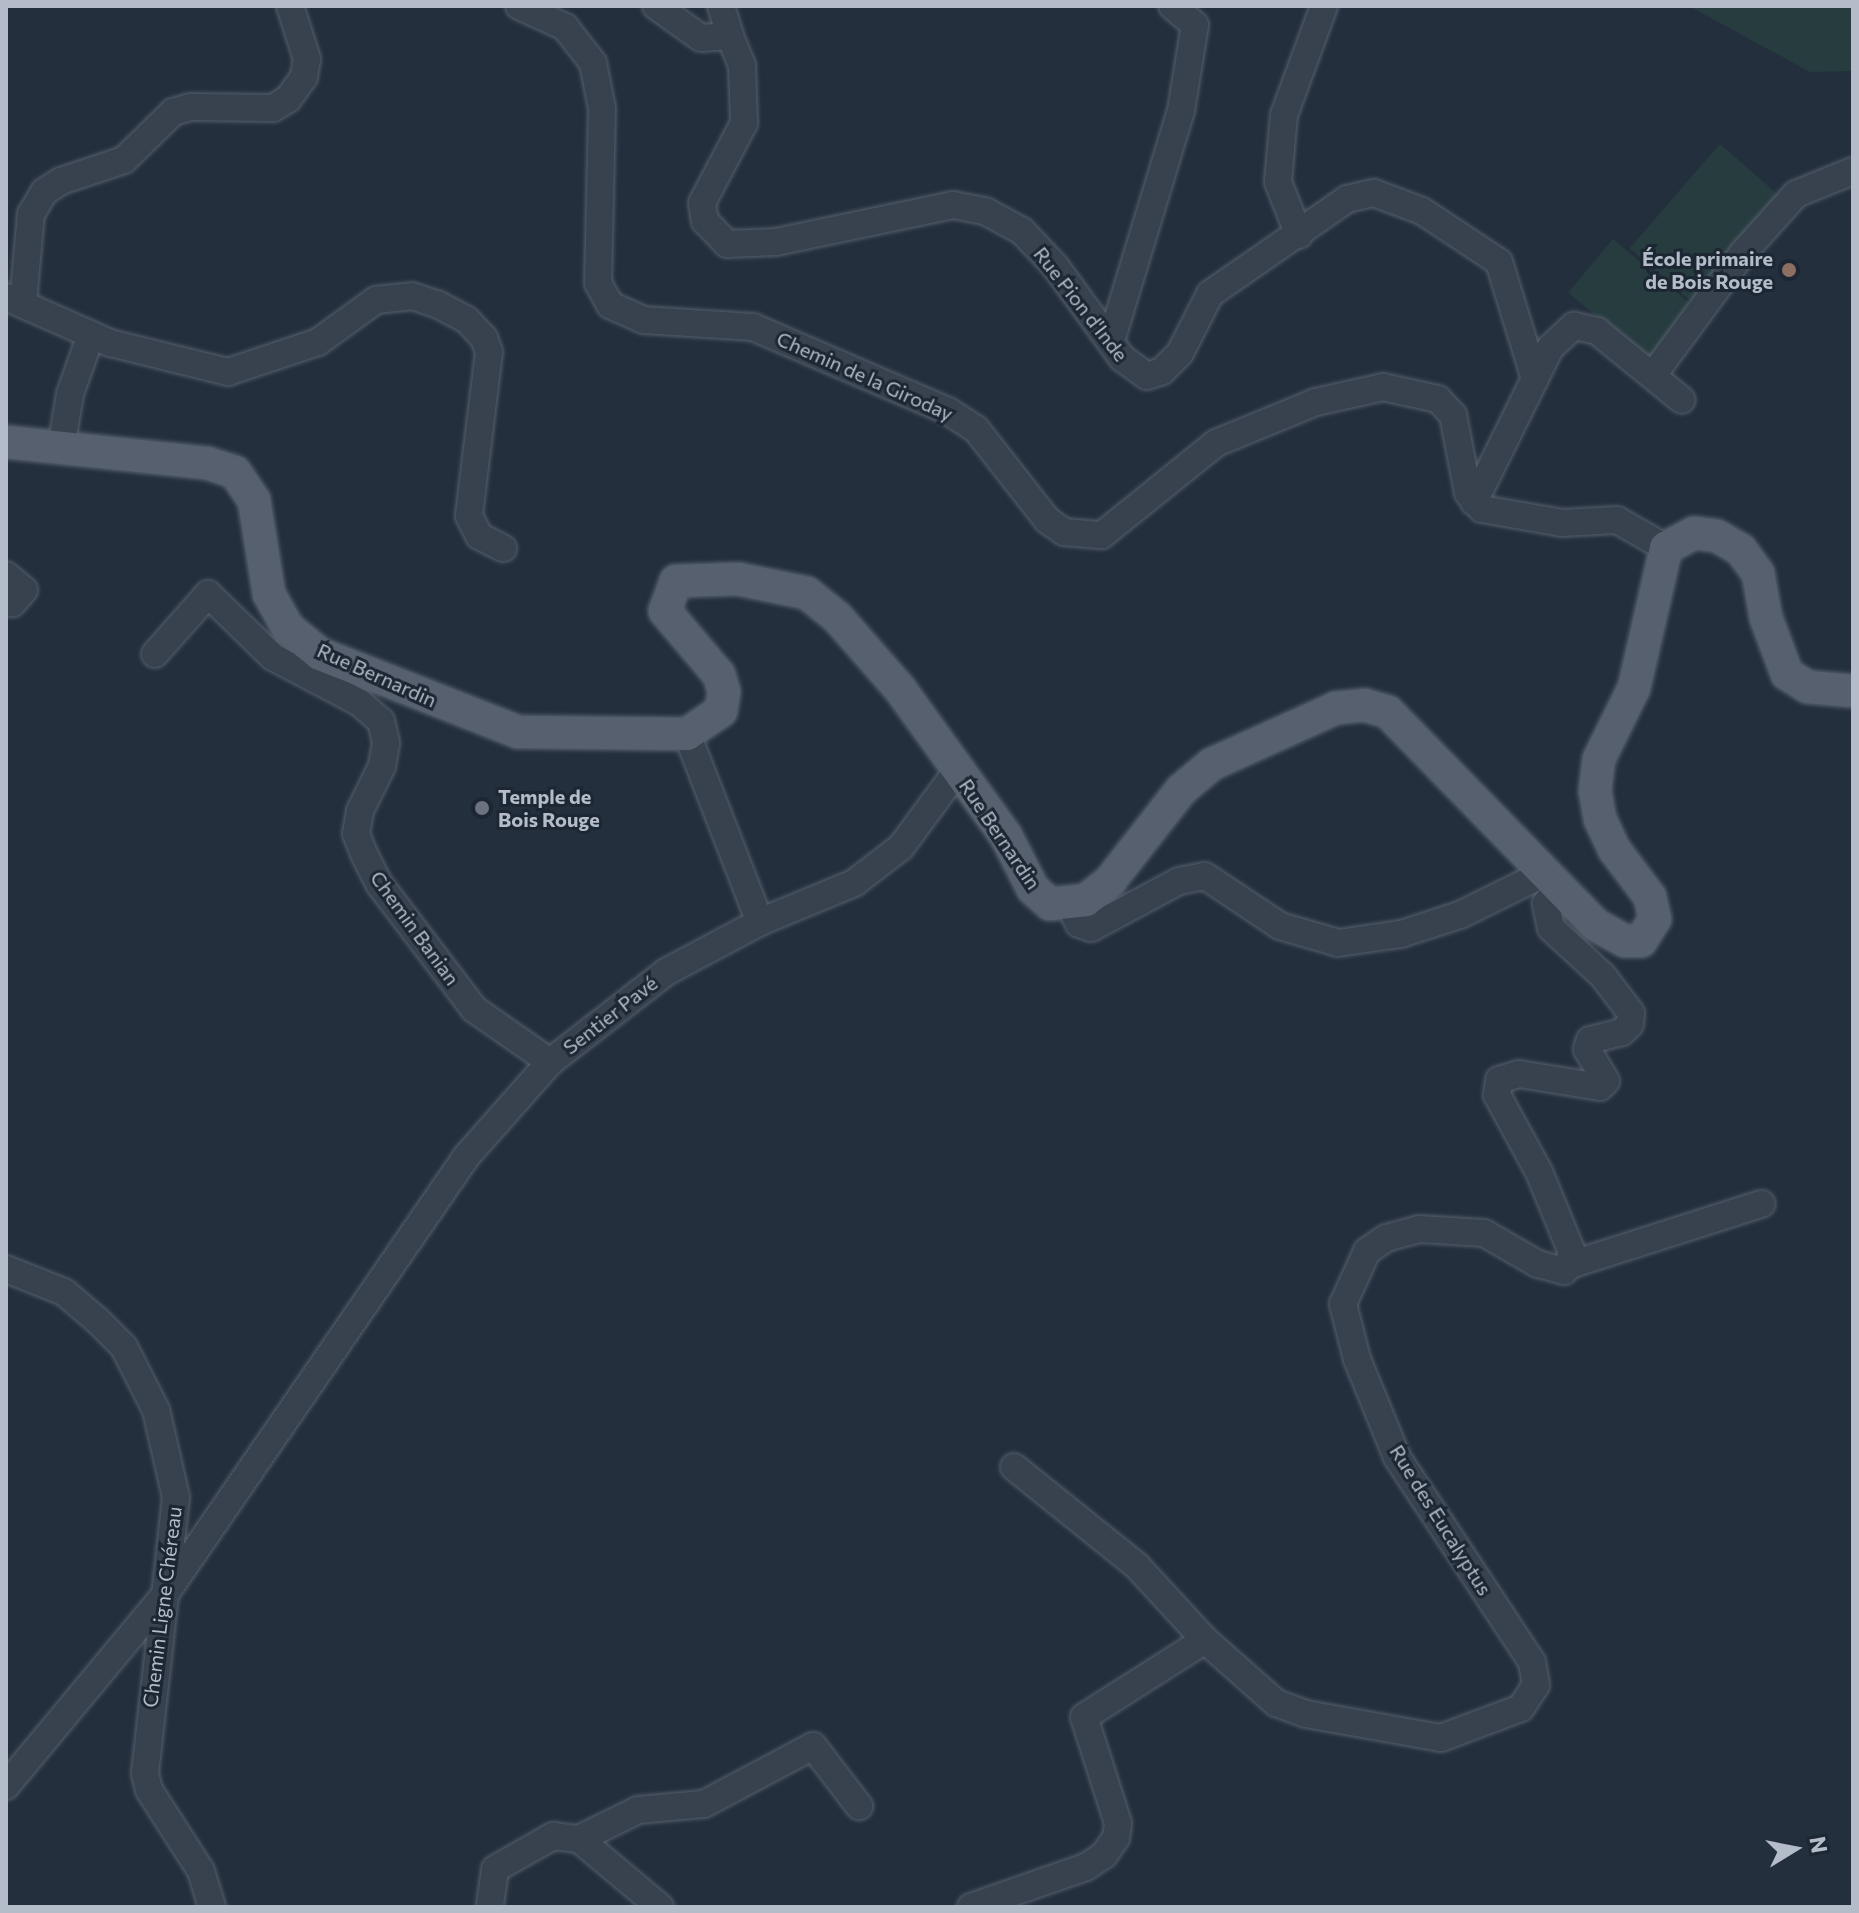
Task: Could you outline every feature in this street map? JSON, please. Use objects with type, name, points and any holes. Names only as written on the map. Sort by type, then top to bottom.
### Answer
[{"type":"main road","name":"Rue Bernardin","points":[[6,442],[207,463],[235,472],[254,500],[269,594],[288,628],[320,654],[518,732],[687,734],[721,711],[724,692],[719,675],[665,611],[667,594],[676,581],[694,578],[780,585],[807,593],[837,617],[900,689],[1006,836],[1033,889],[1050,904],[1069,904]]},
{"type":"main road","points":[[1069,904],[1086,900],[1110,881],[1181,790],[1212,764],[1336,708],[1364,705],[1388,712],[1550,882],[1596,925],[1625,941],[1641,941],[1655,919],[1650,897],[1614,849],[1600,819],[1595,791],[1599,759],[1634,688],[1666,548],[1694,533],[1717,536],[1741,550],[1758,573],[1766,618],[1787,674],[1808,687],[1853,691]]},
{"type":"street","points":[[290,6],[307,59],[304,77],[288,99],[273,108],[191,107],[173,112],[124,160],[44,192],[31,214],[14,300],[91,335],[198,368],[228,372],[318,342],[376,300],[412,296],[437,304],[467,320],[484,338],[489,352],[469,516],[479,536],[503,548]]},
{"type":"street","name":"Chemin de la Giroday","points":[[519,6],[565,27],[593,63],[602,109],[598,283],[610,305],[629,316],[753,327],[948,411],[976,429],[1004,458],[1047,520],[1074,534],[1102,535],[1118,525],[1216,443],[1316,402],[1383,387],[1438,399],[1453,415],[1474,502]]},
{"type":"street","points":[[656,6],[701,38],[730,36],[721,6]]},
{"type":"street","points":[[1111,341],[1181,111],[1195,25],[1172,6]]},
{"type":"street","points":[[1299,235],[1278,182],[1284,115],[1324,6]]},
{"type":"street","name":"Rue Pion d'Inde","points":[[730,36],[742,65],[745,108],[735,146],[702,203],[714,235],[727,244],[776,242],[967,205],[1022,231],[1134,370],[1147,376],[1162,371],[1180,353],[1210,294],[1347,199],[1374,193],[1432,217],[1499,262],[1535,379]]},
{"type":"street","points":[[1653,375],[1743,253],[1796,194],[1853,171]]},
{"type":"street","points":[[1666,548],[1617,520],[1562,523],[1494,514],[1474,502],[1550,348],[1574,326],[1597,331],[1682,400]]},
{"type":"street","points":[[61,448],[70,394],[91,335]]},
{"type":"street","points":[[6,575],[24,590],[12,604]]},
{"type":"street","name":"Chemin Banian","points":[[155,654],[208,594],[273,657],[360,703],[381,721],[386,743],[382,766],[360,811],[356,834],[365,856],[380,885],[474,1009],[550,1062]]},
{"type":"street","points":[[687,734],[760,922]]},
{"type":"street","name":"Sentier Pavé","points":[[6,1786],[164,1596],[482,1139],[550,1062],[666,972],[760,922],[837,892],[901,847],[957,771]]},
{"type":"street","points":[[1069,904],[1079,924],[1091,928],[1179,881],[1205,876],[1280,926],[1338,943],[1401,934],[1550,882]]},
{"type":"street","points":[[1550,882],[1546,904],[1551,928],[1603,976],[1631,1013],[1630,1024],[1622,1032],[1590,1040],[1587,1049],[1606,1081],[1600,1087],[1519,1074],[1499,1080],[1497,1095],[1539,1172],[1571,1250],[1570,1265],[1761,1204]]},
{"type":"street","name":"Rue des Eucalyptus","points":[[1014,1467],[1137,1566],[1205,1640],[1276,1703],[1306,1714],[1441,1738],[1521,1708],[1536,1685],[1532,1662],[1397,1457],[1357,1359],[1343,1304],[1367,1251],[1386,1238],[1419,1229],[1484,1233],[1554,1270],[1564,1271],[1570,1265]]},
{"type":"street","name":"Chemin Ligne Chéreau","points":[[6,1269],[38,1278],[75,1301],[124,1347],[156,1410],[176,1497],[145,1773],[149,1790],[201,1871],[212,1907]]},
{"type":"street","points":[[971,1907],[1086,1867],[1104,1855],[1116,1838],[1118,1823],[1084,1717],[1205,1640]]},
{"type":"street","points":[[490,1906],[495,1869],[553,1836],[579,1839],[638,1810],[704,1804],[813,1746],[859,1806]]},
{"type":"street","points":[[579,1839],[660,1907]]},
{"type":"green space","points":[[1689,6],[1853,6],[1853,71],[1810,72]]},
{"type":"green space","points":[[1720,144],[1785,200],[1694,305],[1629,248]]},
{"type":"green space","points":[[1613,239],[1693,306],[1648,360],[1568,293]]},
{"type":"place","name":"École primaire de Bois Rouge","points":[[1789,270]]},
{"type":"place","name":"Temple de Bois Rouge","points":[[482,808]]}]
